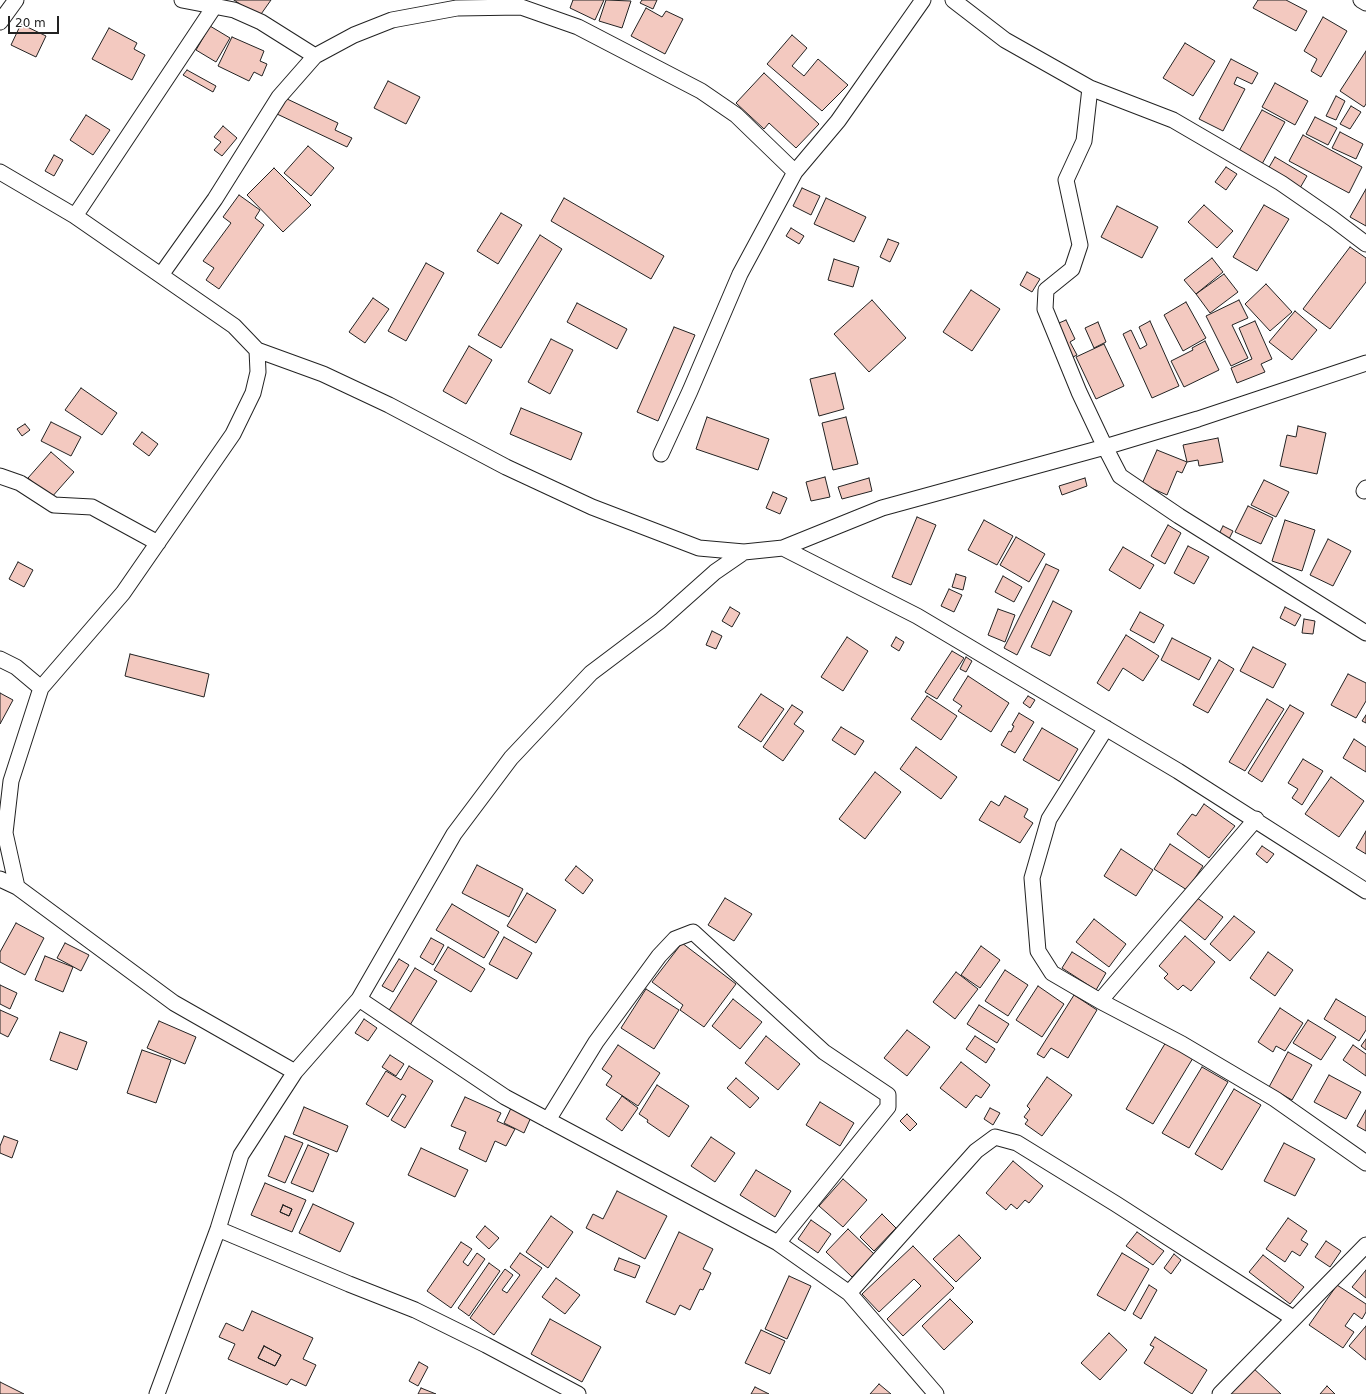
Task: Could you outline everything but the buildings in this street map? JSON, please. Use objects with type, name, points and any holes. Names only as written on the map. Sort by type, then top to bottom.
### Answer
[{"type":"street","points":[[0,22],[16,0]]},
{"type":"street","points":[[182,0],[234,10],[260,22],[315,56]]},
{"type":"street","points":[[661,454],[690,391],[740,274],[795,172],[838,121],[923,0]]},
{"type":"street","points":[[953,0],[1005,40],[1090,88],[1173,120],[1281,183],[1366,244]]},
{"type":"street","points":[[1361,0],[1366,3]]},
{"type":"street","points":[[75,216],[214,7]]},
{"type":"street","points":[[161,275],[214,199],[279,97],[315,56],[354,35],[392,20],[457,8],[521,7],[578,27],[701,91],[736,115],[795,172]]},
{"type":"street","points":[[1090,88],[1084,141],[1066,180],[1080,245],[1072,269],[1046,290],[1045,309],[1079,392],[1105,447],[1120,476],[1179,516],[1366,633]]},
{"type":"street","points":[[0,172],[75,216],[161,275],[234,326],[257,350],[323,374],[382,402],[506,467],[592,507],[699,548],[744,552],[783,548],[882,508],[1105,447],[1198,419],[1366,362]]},
{"type":"street","points":[[17,887],[5,833],[11,781],[41,688],[123,593],[233,434],[253,393],[258,372],[257,350]]},
{"type":"street","points":[[0,476],[20,483],[54,505],[92,507],[158,543]]},
{"type":"street","points":[[783,548],[917,616],[1256,819],[1366,891]]},
{"type":"street","points":[[157,1394],[218,1229],[241,1155],[295,1072],[359,999],[454,834],[511,758],[591,673],[660,621],[715,572],[744,552]]},
{"type":"street","points":[[0,660],[16,667],[41,688]]},
{"type":"street","points":[[1106,728],[1049,819],[1032,878],[1038,951],[1052,973],[1100,1001],[1182,1044],[1276,1099],[1366,1163]]},
{"type":"street","points":[[1100,1001],[1256,819]]},
{"type":"street","points":[[0,879],[17,887],[174,1003],[295,1072]]},
{"type":"street","points":[[548,1120],[596,1042],[660,956],[676,939],[693,932],[824,1052],[888,1095],[888,1107],[778,1243]]},
{"type":"street","points":[[359,999],[505,1097],[778,1243],[849,1293],[936,1394]]},
{"type":"street","points":[[849,1293],[976,1151],[995,1137],[1017,1143],[1116,1204],[1293,1318]]},
{"type":"street","points":[[218,1229],[415,1310],[486,1345],[578,1394]]},
{"type":"street","points":[[1220,1394],[1366,1245]]}]
